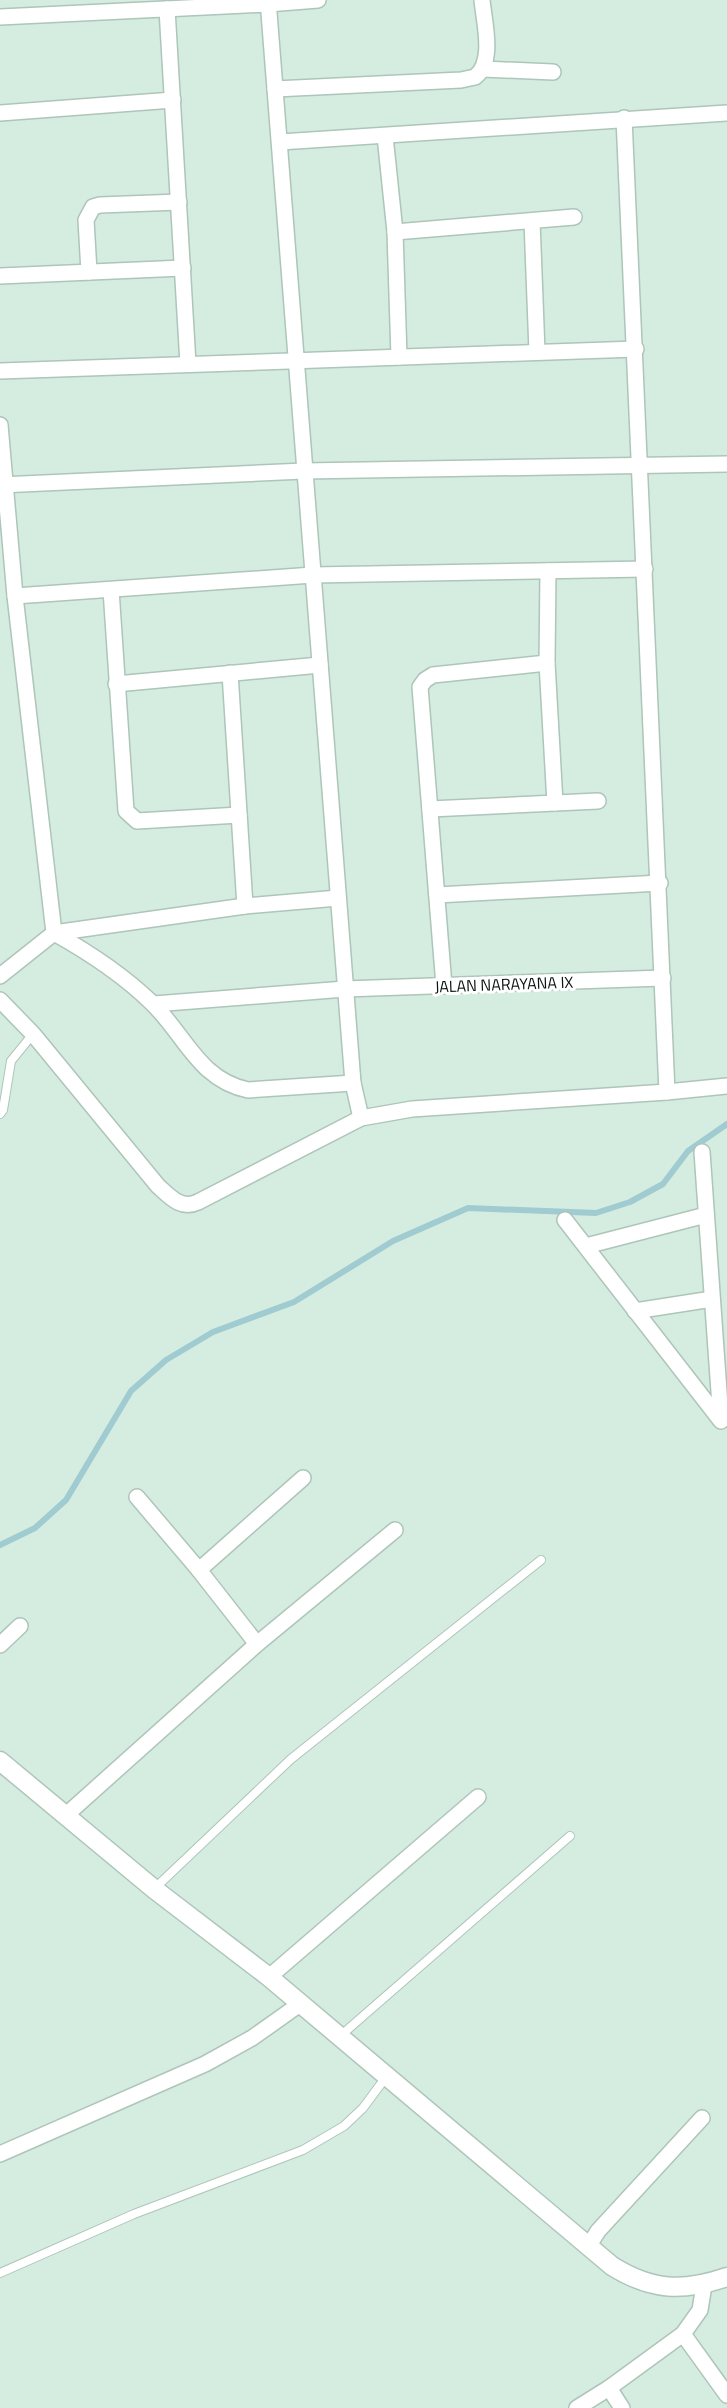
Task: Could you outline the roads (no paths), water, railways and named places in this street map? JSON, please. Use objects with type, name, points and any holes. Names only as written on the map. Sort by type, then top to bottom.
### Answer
[{"type":"street","points":[[0,17],[318,0]]},
{"type":"street","points":[[275,89],[461,80],[475,77],[483,69],[486,41],[482,0]]},
{"type":"street","points":[[268,2],[345,989],[353,1083],[361,1118]]},
{"type":"street","points":[[167,9],[188,364]]},
{"type":"street","points":[[483,69],[553,72]]},
{"type":"street","points":[[0,113],[173,99]]},
{"type":"street","points":[[280,142],[727,113]]},
{"type":"street","points":[[624,118],[660,883],[667,1092]]},
{"type":"street","points":[[385,136],[395,232],[399,357]]},
{"type":"street","points":[[89,272],[86,220],[93,207],[179,202]]},
{"type":"street","points":[[395,232],[574,217]]},
{"type":"street","points":[[532,221],[537,352]]},
{"type":"street","points":[[0,276],[183,267]]},
{"type":"street","points":[[0,370],[636,349]]},
{"type":"street","points":[[0,425],[2,485],[54,933]]},
{"type":"street","points":[[2,485],[304,471],[727,464]]},
{"type":"street","points":[[15,596],[313,575],[645,569]]},
{"type":"street","points":[[548,572],[547,663],[555,803]]},
{"type":"street","points":[[111,590],[124,805],[128,816],[137,821],[146,821],[239,815]]},
{"type":"street","points":[[444,986],[420,687],[433,675],[547,663]]},
{"type":"street","points":[[116,684],[320,665]]},
{"type":"street","points":[[230,674],[245,906]]},
{"type":"street","points":[[430,809],[598,801]]},
{"type":"street","points":[[437,895],[660,883]]},
{"type":"street","points":[[0,976],[54,933],[245,906],[338,898]]},
{"type":"street","points":[[54,933],[106,963],[154,1004],[205,1067],[218,1079],[233,1087],[248,1090],[353,1083]]},
{"type":"street","name":"JALAN NARAYANA IX","points":[[154,1004],[345,989],[663,978]]},
{"type":"street","points":[[0,1000],[33,1034],[158,1186],[185,1205],[198,1202],[361,1118],[412,1109],[727,1086]]},
{"type":"street","points":[[702,1152],[712,1299],[724,1424]]},
{"type":"street","points":[[586,1246],[706,1215]]},
{"type":"street","points":[[565,1220],[724,1424]]},
{"type":"street","points":[[635,1311],[712,1299]]},
{"type":"street","points":[[199,1570],[303,1478]]},
{"type":"street","points":[[137,1497],[199,1570],[257,1644]]},
{"type":"street","points":[[65,1816],[257,1644],[395,1530]]},
{"type":"street","points":[[0,1645],[20,1626]]},
{"type":"street","points":[[0,1761],[154,1889],[268,1977],[588,2247],[630,2277],[649,2284],[672,2288],[704,2285],[727,2277]]},
{"type":"street","points":[[268,1977],[478,1797]]},
{"type":"street","points":[[0,2154],[205,2064],[252,2038],[300,2004]]},
{"type":"street","points":[[588,2247],[598,2231],[702,2118]]},
{"type":"street","points":[[577,2408],[609,2388],[683,2334],[700,2310],[704,2285]]},
{"type":"street","points":[[683,2334],[727,2395]]},
{"type":"street","points":[[609,2388],[622,2408]]},
{"type":"lane","points":[[0,1114],[3,1110],[11,1061],[33,1034]]},
{"type":"lane","points":[[154,1889],[291,1759],[541,1560]]},
{"type":"lane","points":[[339,2037],[570,1836]]},
{"type":"lane","points":[[0,2273],[134,2214],[303,2150],[344,2126],[363,2109],[386,2077]]},
{"type":"waterway","points":[[0,1545],[35,1528],[66,1500],[131,1391],[166,1360],[213,1332],[294,1302],[393,1241],[468,1208],[596,1213],[630,1202],[663,1184],[688,1151],[727,1124]]}]
